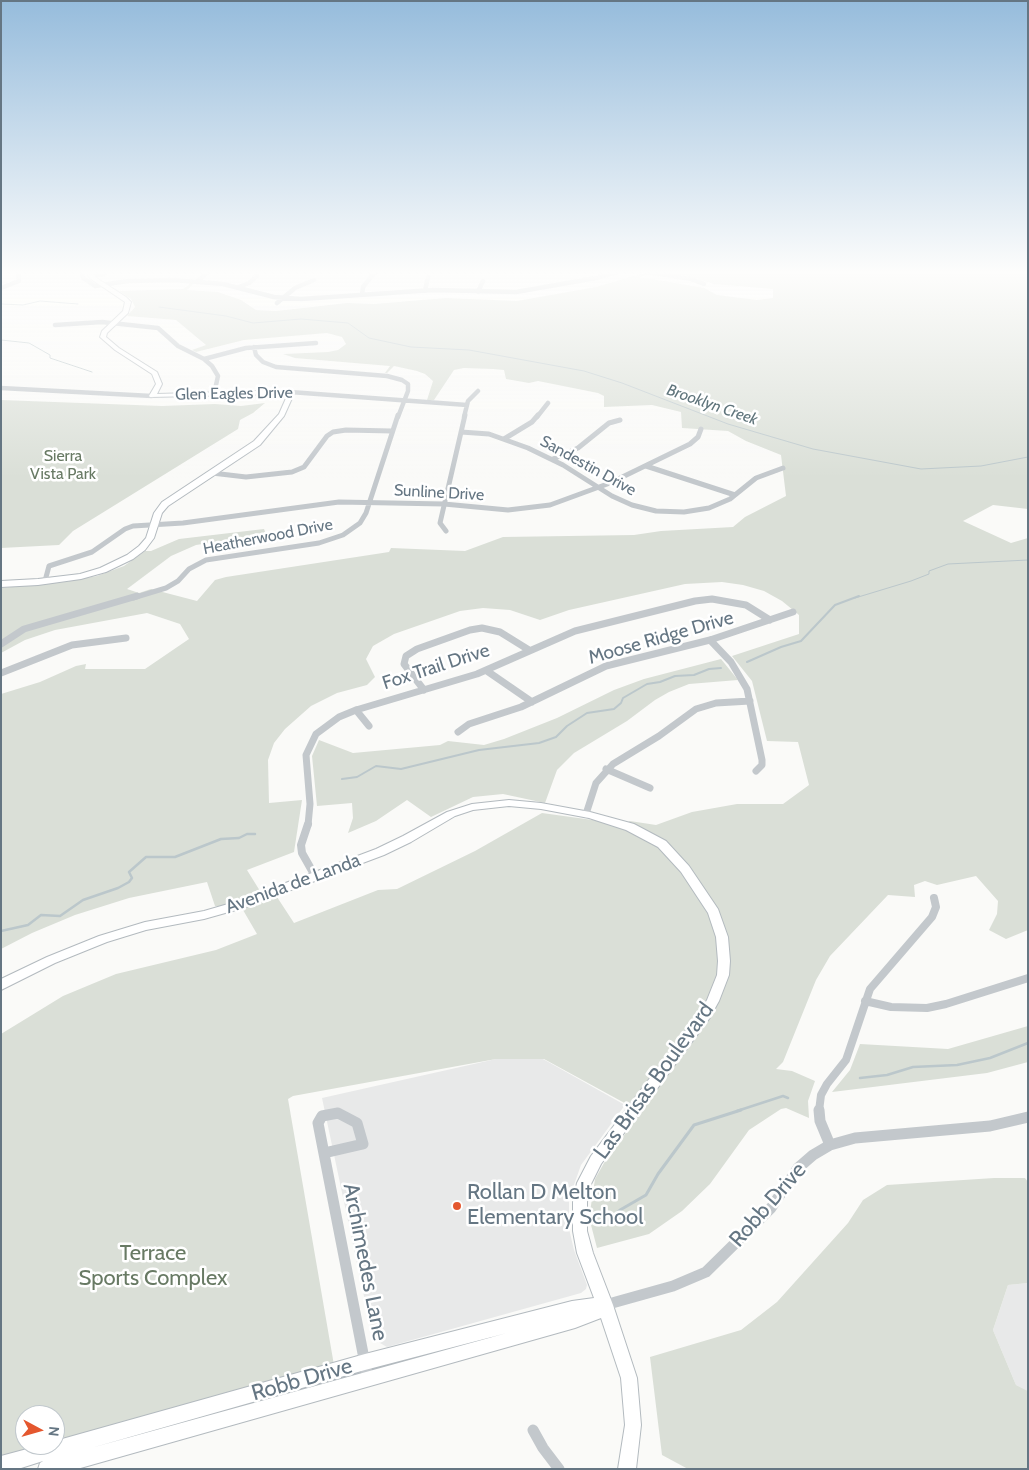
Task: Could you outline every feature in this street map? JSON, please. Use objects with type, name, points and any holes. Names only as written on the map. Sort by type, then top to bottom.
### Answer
[{"type":"street","points":[[107,341],[155,374],[159,384],[152,396]]},
{"type":"street","points":[[172,341],[178,346],[204,359],[216,370],[218,376],[214,394]]},
{"type":"street","points":[[204,359],[234,350],[254,347],[316,343]]},
{"type":"street","name":"Heatherwood Drive","points":[[1,644],[24,629],[166,588],[178,581],[189,569],[206,560],[319,543],[343,536],[360,523],[409,387],[405,382],[397,378],[276,367],[263,362],[256,355],[254,347]]},
{"type":"street","name":"Glen Eagles Drive","points":[[1,388],[152,396],[290,392],[467,405]]},
{"type":"street","points":[[1,583],[45,580],[91,573],[122,562],[146,544],[158,513],[165,504],[261,440],[285,410],[290,392]]},
{"type":"street","points":[[446,531],[440,523],[444,504],[467,405],[470,398],[478,392]]},
{"type":"street","points":[[504,439],[532,422],[548,403]]},
{"type":"street","points":[[553,459],[584,445],[609,423],[620,420]]},
{"type":"street","name":"Sunline Drive","points":[[45,580],[50,566],[92,552],[129,527],[183,523],[329,503],[444,504],[500,509],[531,508],[559,502],[597,488],[698,441],[701,429]]},
{"type":"street","points":[[212,473],[246,477],[292,472],[304,467],[327,436],[333,432],[346,430],[392,431]]},
{"type":"street","name":"Sandestin Drive","points":[[461,432],[481,433],[504,439],[553,459],[597,488],[632,505],[666,512],[701,510],[723,502],[735,496],[761,473],[783,468]]},
{"type":"street","points":[[646,466],[735,496]]},
{"type":"street","name":"Fox Trail Drive","points":[[315,876],[302,853],[301,845],[308,824],[310,804],[306,755],[311,741],[323,728],[340,717],[356,710],[487,671],[529,650],[575,631],[695,601],[712,599],[746,605],[770,620]]},
{"type":"street","name":"Moose Ridge Drive","points":[[458,732],[469,724],[532,702],[606,666],[710,640],[793,612]]},
{"type":"street","points":[[424,690],[404,664],[406,656],[417,649],[470,630],[482,628],[500,632],[529,650]]},
{"type":"street","points":[[1,673],[72,645],[126,638]]},
{"type":"street","points":[[710,640],[731,662],[743,680],[750,701],[762,760],[762,765],[756,771]]},
{"type":"street","points":[[487,671],[532,702]]},
{"type":"street","points":[[586,814],[596,783],[606,769],[696,709],[721,702],[750,701]]},
{"type":"street","points":[[356,710],[369,726]]},
{"type":"street","points":[[606,769],[650,788]]},
{"type":"street","name":"Avenida de Landa","points":[[1,985],[51,960],[103,939],[145,926],[226,909],[315,876],[394,846],[451,814],[472,807],[496,803],[515,804],[586,814]]},
{"type":"street","name":"Las Brisas Boulevard","points":[[586,814],[611,820],[634,829],[662,844],[676,859],[714,912],[719,924],[724,950],[723,975],[713,1001],[596,1160],[584,1183],[580,1202],[580,1231],[585,1253],[624,1359],[632,1401],[633,1425],[627,1469]]},
{"type":"street","points":[[830,1145],[820,1121],[820,1100],[827,1084],[846,1060],[865,1001],[874,983],[932,917],[936,907],[934,898]]},
{"type":"street","points":[[865,1001],[891,1007],[927,1008],[946,1004],[1028,978]]},
{"type":"street","name":"Archimedes Lane","points":[[324,1153],[364,1144],[357,1122],[338,1112],[322,1116],[318,1123],[368,1379]]},
{"type":"street","name":"Robb Drive","points":[[1,1465],[366,1362],[572,1308],[586,1305],[605,1305],[674,1286],[706,1272],[778,1201],[798,1168],[813,1155],[830,1145],[855,1138],[990,1126],[1028,1118]]},
{"type":"street","name":"Robb Drive","points":[[46,1469],[575,1321],[596,1313],[605,1305]]},
{"type":"street","points":[[533,1430],[553,1467]]},
{"type":"shaded area","name":"Rollan D Melton Elementary School","points":[[496,1059],[543,1059],[625,1105],[581,1165],[569,1199],[569,1229],[574,1250],[587,1285],[586,1289],[581,1293],[387,1347],[373,1339],[322,1098]]},
{"type":"shaded area","points":[[1028,1283],[1028,1391],[1016,1385],[993,1330],[1008,1285]]},
{"type":"green space","points":[[201,341],[242,341],[196,352],[192,350],[206,345]]},
{"type":"green space","name":"Terrace Sports Complex","points":[[344,341],[1028,341],[1028,509],[993,505],[963,521],[1011,543],[1028,538],[1028,930],[1006,939],[989,930],[997,914],[998,901],[976,876],[937,885],[925,881],[914,885],[915,897],[888,895],[830,956],[816,980],[783,1062],[776,1069],[792,1071],[815,1081],[808,1101],[809,1118],[786,1108],[781,1109],[749,1130],[710,1184],[682,1211],[649,1234],[597,1248],[590,1212],[595,1179],[604,1163],[641,1112],[544,1059],[496,1059],[293,1096],[288,1099],[335,1371],[65,1441],[65,1405],[15,1405],[15,1454],[1,1458],[1,1034],[63,996],[116,974],[216,950],[257,934],[243,910],[215,906],[207,882],[129,898],[75,915],[32,933],[1,949],[1,694],[40,682],[76,666],[86,664],[85,669],[145,669],[189,639],[180,624],[147,613],[55,630],[25,640],[1,653],[1,588],[64,582],[97,576],[124,566],[145,551],[151,551],[179,539],[264,529],[266,534],[196,545],[171,556],[127,589],[139,593],[151,589],[197,601],[215,580],[389,552],[391,548],[465,551],[503,537],[634,535],[661,531],[733,527],[745,517],[786,496],[781,455],[746,441],[728,431],[682,428],[681,412],[652,405],[604,407],[604,396],[598,393],[538,381],[529,383],[506,379],[504,370],[493,369],[464,368],[454,370],[434,400],[427,400],[433,381],[425,374],[417,371],[394,366],[385,373],[390,366],[295,358],[283,354],[338,350],[346,344]],"holes":[[[722,582],[743,585],[764,591],[782,601],[799,615],[799,634],[732,656],[752,681],[767,741],[798,742],[809,785],[783,804],[737,804],[692,812],[656,825],[630,821],[618,827],[600,821],[542,813],[475,851],[397,889],[378,890],[294,923],[277,897],[260,891],[247,870],[294,852],[302,800],[269,803],[268,760],[274,743],[285,729],[311,706],[337,693],[367,685],[375,677],[366,659],[373,646],[394,634],[460,611],[483,608],[510,610],[540,620],[569,610],[685,584]]]},
{"type":"green space","name":"Sierra Vista Park","points":[[1,400],[162,406],[215,404],[241,406],[265,403],[253,413],[240,420],[238,429],[73,531],[59,545],[1,548]]},
{"type":"green space","points":[[721,659],[738,680],[689,684],[655,700],[627,721],[574,753],[557,770],[545,803],[503,794],[473,797],[431,817],[407,800],[376,821],[348,833],[353,818],[352,803],[317,806],[312,756],[319,740],[353,753],[440,745],[448,741],[484,745],[557,718],[614,690],[644,679]]},
{"type":"green space","points":[[1028,1026],[1028,1062],[987,1073],[832,1092],[850,1070],[860,1044],[948,1049]]},
{"type":"green space","points":[[994,1178],[1025,1178],[1028,1182],[1028,1283],[1008,1285],[993,1330],[1016,1385],[1028,1391],[1028,1469],[688,1469],[662,1455],[650,1357],[741,1330],[777,1302],[848,1223],[863,1200],[887,1185]]},
{"type":"waterway","points":[[7,341],[29,343],[50,355],[50,358],[92,372]]},
{"type":"waterway","name":"Brooklyn Creek","points":[[381,341],[411,347],[469,350],[584,371],[622,383],[728,424],[813,449],[921,469],[981,466],[1028,457]]},
{"type":"waterway","points":[[855,598],[911,581],[929,574],[929,571],[948,564],[1028,560]]},
{"type":"waterway","points":[[747,662],[781,647],[801,641],[835,605],[859,596]]},
{"type":"waterway","points":[[342,779],[357,777],[376,766],[401,769],[479,750],[539,743],[556,737],[567,726],[587,713],[614,709],[621,703],[623,698],[647,684],[660,682],[675,676],[694,675],[709,669],[721,668]]},
{"type":"waterway","points":[[1,931],[28,925],[41,915],[60,916],[83,900],[118,888],[129,882],[132,878],[129,872],[146,857],[175,857],[221,839],[239,838],[247,834],[255,834]]},
{"type":"waterway","points":[[860,1078],[887,1075],[913,1067],[957,1065],[990,1058],[1028,1043]]},
{"type":"waterway","points":[[737,1111],[783,1096],[788,1098]]},
{"type":"waterway","points":[[609,1220],[620,1210],[646,1195],[658,1174],[694,1125],[741,1110]]},
{"type":"place","name":"Rollan D Melton Elementary School","points":[[457,1206]]}]
